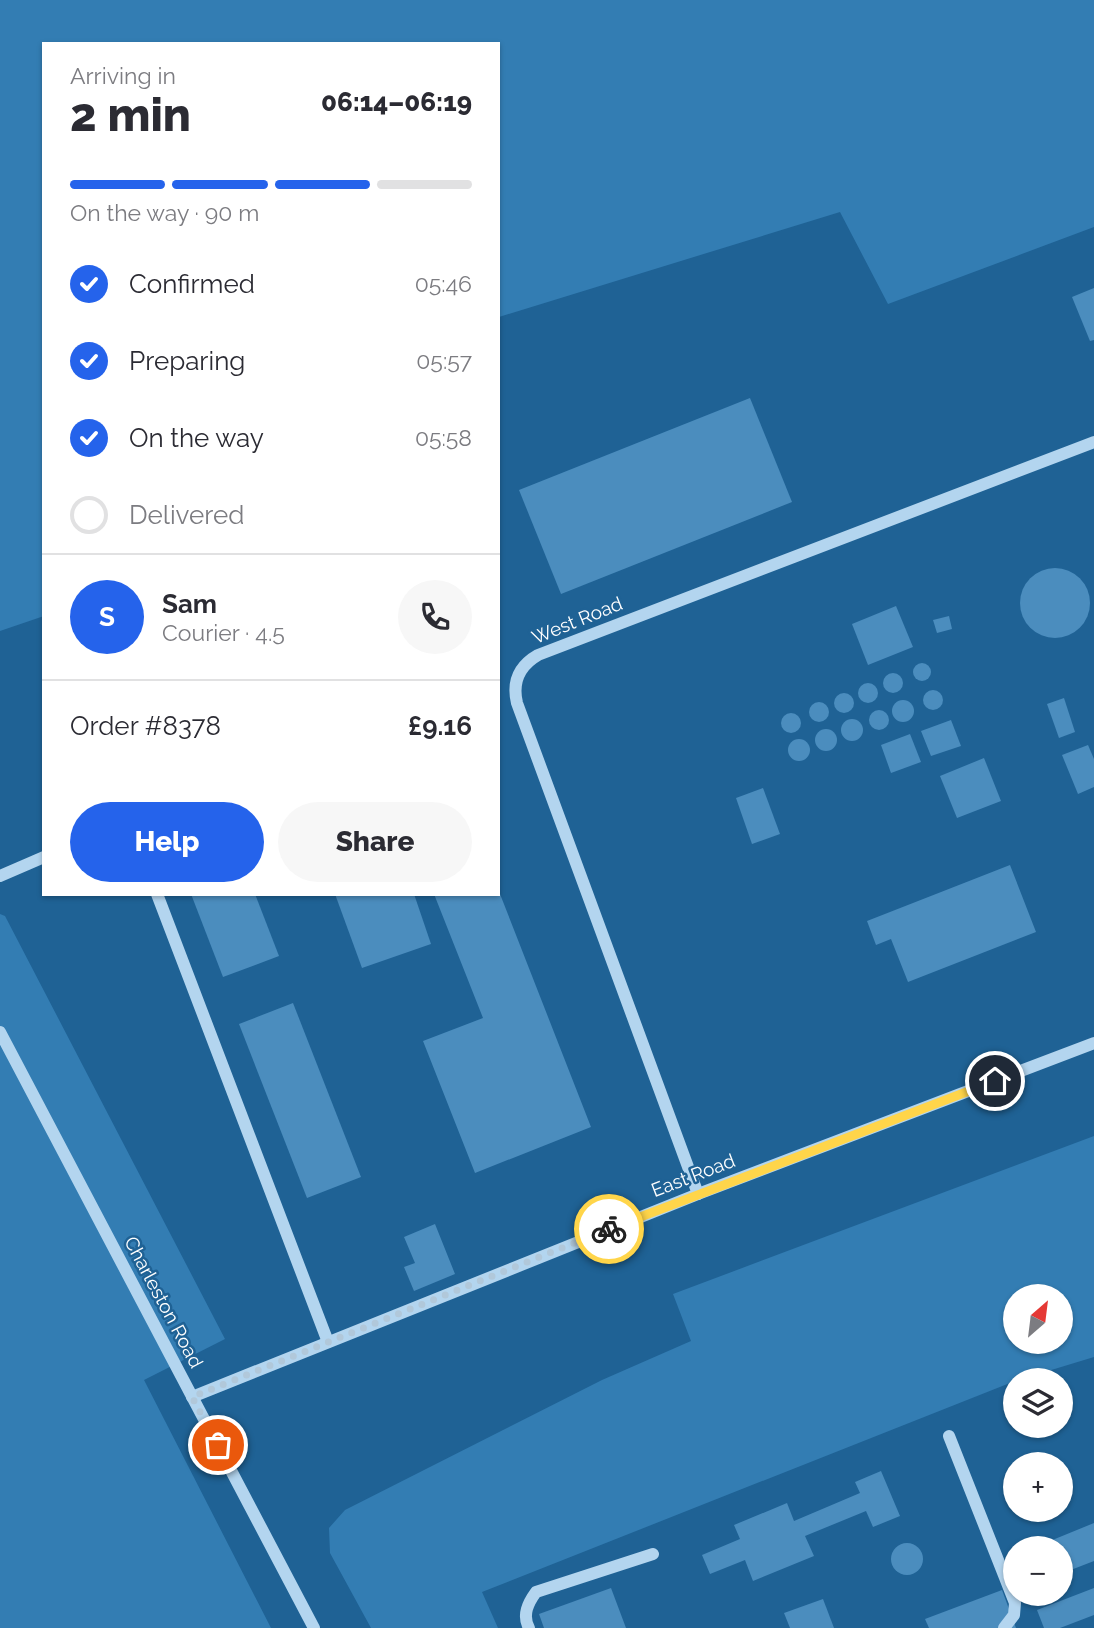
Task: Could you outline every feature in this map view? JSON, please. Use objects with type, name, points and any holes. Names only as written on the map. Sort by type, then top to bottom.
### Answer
[{"type":"lane","name":"West Road","points":[[698,1194],[517,703],[514,692],[522,668],[538,655],[1094,442]]},
{"type":"lane","points":[[0,876],[42,858]]},
{"type":"lane","points":[[158,896],[328,1342]]},
{"type":"lane","name":"Charleston Road","points":[[0,1032],[314,1628]]},
{"type":"lane","name":"East Road","points":[[192,1397],[698,1194],[1094,1043]]},
{"type":"lane","points":[[949,1436],[1015,1603],[1014,1615],[1004,1628]]},
{"type":"lane","points":[[529,1628],[526,1611],[536,1592],[653,1554]]},
{"type":"shaded area","points":[[0,0],[1094,0],[1094,227],[888,304],[840,212],[500,317],[500,42],[42,42],[42,617],[0,631]]},
{"type":"shaded area","points":[[0,914],[5,916],[225,1339],[144,1380],[271,1628],[0,1628],[0,1045],[6,1042],[0,1032]]},
{"type":"shaded area","points":[[1094,1136],[1094,1357],[1058,1368],[1003,1368],[1003,1386],[482,1592],[498,1628],[371,1628],[330,1553],[329,1528],[345,1510],[602,1380],[691,1341],[673,1294]]},
{"type":"building","points":[[1094,288],[1094,340],[1090,341],[1072,297]]},
{"type":"building","points":[[750,398],[792,502],[561,594],[519,490]]},
{"type":"building","points":[[1055,568],[1080,578],[1090,603],[1080,628],[1055,638],[1030,628],[1020,603],[1030,578]]},
{"type":"building","points":[[896,606],[913,647],[868,665],[852,624]]},
{"type":"building","points":[[949,616],[952,629],[937,633],[933,620]]},
{"type":"building","points":[[918,663],[926,663],[931,672],[929,679],[918,681],[913,676],[913,668]]},
{"type":"building","points":[[893,673],[900,676],[903,683],[900,690],[893,693],[886,690],[883,683],[886,676]]},
{"type":"building","points":[[868,683],[875,686],[878,693],[875,700],[868,703],[861,700],[858,693],[861,686]]},
{"type":"building","points":[[933,690],[940,693],[943,700],[940,707],[933,710],[926,707],[923,700],[926,693]]},
{"type":"building","points":[[844,693],[851,696],[854,703],[851,710],[844,713],[837,710],[834,703],[837,696]]},
{"type":"building","points":[[1064,698],[1075,732],[1059,738],[1047,704]]},
{"type":"building","points":[[903,700],[911,703],[914,711],[911,719],[903,722],[895,719],[892,711],[895,703]]},
{"type":"building","points":[[819,702],[826,705],[829,712],[826,719],[819,722],[812,719],[809,712],[812,705]]},
{"type":"building","points":[[879,710],[886,713],[889,720],[886,727],[879,730],[872,727],[869,720],[872,713]]},
{"type":"building","points":[[791,713],[798,716],[801,723],[798,730],[791,733],[784,730],[781,723],[784,716]]},
{"type":"building","points":[[852,719],[860,722],[863,730],[860,738],[852,741],[844,738],[841,730],[844,722]]},
{"type":"building","points":[[951,720],[961,746],[931,756],[921,731]]},
{"type":"building","points":[[826,729],[834,732],[837,740],[834,748],[826,751],[818,748],[815,740],[818,732]]},
{"type":"building","points":[[910,734],[921,762],[891,773],[881,745]]},
{"type":"building","points":[[799,739],[807,742],[810,750],[807,758],[799,761],[791,758],[788,750],[791,742]]},
{"type":"building","points":[[1088,745],[1094,759],[1094,787],[1078,794],[1062,755]]},
{"type":"building","points":[[984,758],[1001,801],[957,818],[940,776]]},
{"type":"building","points":[[763,788],[780,834],[752,844],[736,798]]},
{"type":"building","points":[[1010,865],[1036,932],[908,982],[891,939],[876,945],[867,921]]},
{"type":"building","points":[[500,894],[591,1127],[475,1173],[423,1041],[483,1018],[435,896]]},
{"type":"building","points":[[192,896],[256,896],[279,956],[223,977]]},
{"type":"building","points":[[336,896],[415,896],[431,944],[362,968]]},
{"type":"building","points":[[293,1003],[361,1177],[307,1198],[239,1024]]},
{"type":"building","points":[[435,1224],[455,1274],[414,1291],[404,1267],[415,1263],[404,1237]]},
{"type":"building","points":[[881,1471],[900,1516],[873,1527],[866,1511],[805,1536],[814,1556],[753,1581],[745,1560],[710,1574],[702,1555],[740,1539],[734,1525],[787,1503],[794,1521],[860,1493],[855,1482]]},
{"type":"building","points":[[1094,1523],[1094,1561],[1073,1569],[1073,1536],[1062,1536]]},
{"type":"building","points":[[907,1543],[918,1548],[923,1559],[918,1570],[907,1575],[896,1570],[891,1559],[896,1548]]},
{"type":"building","points":[[611,1588],[626,1628],[544,1628],[539,1614]]},
{"type":"building","points":[[1094,1588],[1094,1615],[1060,1628],[1044,1628],[1037,1610],[1047,1606],[1073,1606],[1073,1596]]},
{"type":"building","points":[[1002,1590],[1003,1606],[1008,1606],[1016,1628],[929,1628],[925,1619]]},
{"type":"building","points":[[823,1599],[834,1628],[790,1628],[784,1613]]},
{"type":"way so far","points":[[218,1445],[192,1397],[609,1229]]},
{"type":"route","points":[[609,1229],[995,1081]]}]
